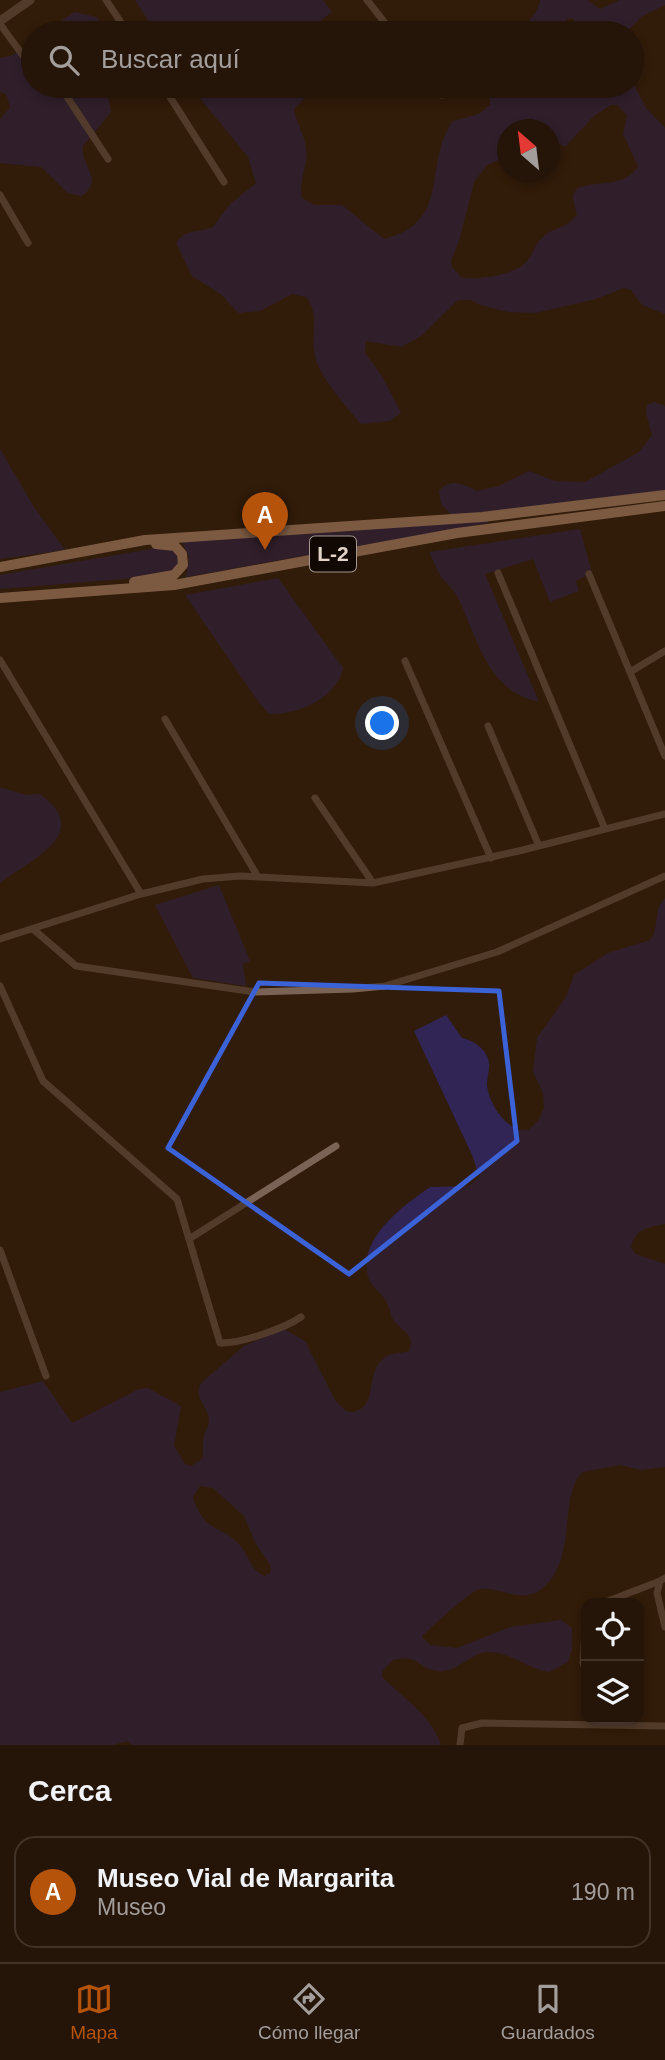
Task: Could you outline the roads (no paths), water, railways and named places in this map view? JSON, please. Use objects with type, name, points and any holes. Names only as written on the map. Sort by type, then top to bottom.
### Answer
[{"type":"main road","name":"L-2","points":[[0,567],[171,537],[482,517],[665,495]]},
{"type":"main road","name":"L-2","points":[[0,598],[174,585],[457,533],[665,506]]},
{"type":"main road","points":[[48,595],[166,578],[178,571],[184,560],[179,549],[169,544],[80,552]]},
{"type":"main road","points":[[0,607],[21,597]]},
{"type":"street","points":[[21,53],[0,22],[30,0]]},
{"type":"street","points":[[106,0],[120,21]]},
{"type":"street","points":[[367,0],[384,21]]},
{"type":"street","points":[[68,98],[108,159]]},
{"type":"street","points":[[171,98],[224,182]]},
{"type":"street","points":[[0,195],[28,243]]},
{"type":"street","points":[[498,573],[605,829]]},
{"type":"street","points":[[589,574],[665,756]]},
{"type":"street","points":[[630,672],[665,651]]},
{"type":"street","points":[[0,660],[141,894]]},
{"type":"street","points":[[405,661],[491,858]]},
{"type":"street","points":[[165,719],[258,877]]},
{"type":"street","points":[[488,726],[539,846]]},
{"type":"street","points":[[315,798],[373,883]]},
{"type":"street","points":[[0,939],[141,894],[203,879],[258,877],[373,883],[491,858],[665,814]]},
{"type":"street","points":[[33,929],[76,966],[255,992],[353,989],[385,986],[497,952],[665,876]]},
{"type":"street","points":[[0,986],[43,1080],[177,1199],[220,1343],[234,1344],[257,1334],[284,1329],[301,1317]]},
{"type":"street","points":[[189,1240],[336,1146]]},
{"type":"street","points":[[0,1250],[46,1376]]},
{"type":"street","points":[[615,1598],[662,1579]]},
{"type":"street","points":[[662,1579],[657,1593],[665,1626]]},
{"type":"street","points":[[460,1745],[463,1728],[482,1723],[665,1726]]},
{"type":"place","name":"Museo Vial de Margarita","points":[[265,550]]}]
